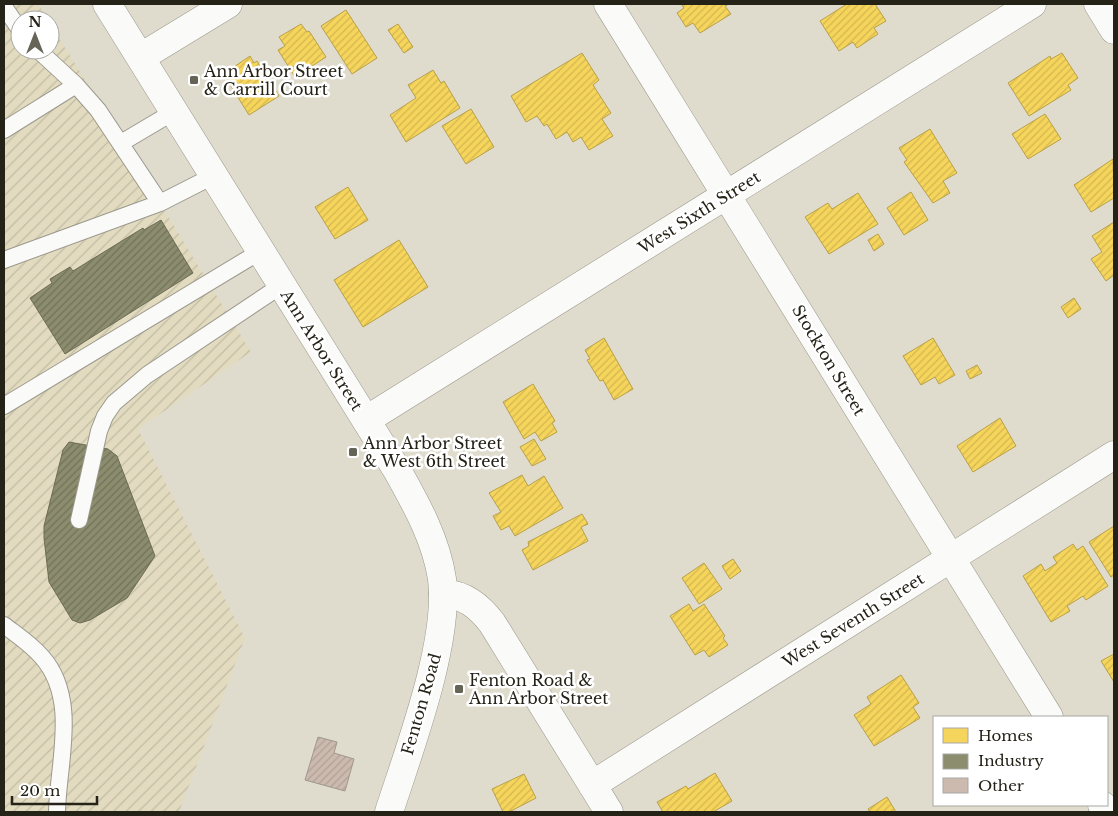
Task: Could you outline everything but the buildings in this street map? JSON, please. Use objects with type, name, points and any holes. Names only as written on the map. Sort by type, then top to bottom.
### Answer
[{"type":"street","name":"Ann Arbor Street","points":[[108,4],[404,482],[426,526],[440,567],[442,593]]},
{"type":"street","points":[[141,57],[228,4]]},
{"type":"street","name":"Stockton Street","points":[[608,4],[1048,716]]},
{"type":"street","name":"West Sixth Street","points":[[366,420],[1032,4]]},
{"type":"street","points":[[1098,4],[1114,30]]},
{"type":"street","name":"West Seventh Street","points":[[592,785],[1114,455]]},
{"type":"street","points":[[442,593],[452,594],[470,601],[485,614],[609,812]]},
{"type":"street","name":"Fenton Road","points":[[389,812],[430,678],[440,626],[442,593]]},
{"type":"lane","points":[[49,60],[76,85],[98,110],[160,203]]},
{"type":"lane","points":[[4,130],[76,85]]},
{"type":"lane","points":[[121,143],[174,111]]},
{"type":"lane","points":[[4,260],[160,203],[214,175]]},
{"type":"lane","points":[[4,406],[261,251]]},
{"type":"lane","points":[[79,520],[99,431],[105,416],[114,403],[147,375],[282,285]]},
{"type":"lane","points":[[4,625],[43,658],[56,678],[60,692],[63,728],[57,812]]},
{"type":"shaded area","points":[[4,4],[38,4],[42,10],[10,10],[10,60],[60,60],[60,39],[251,352],[138,429],[245,638],[179,812],[4,812]]},
{"type":"place","name":"Ann Arbor Street & Carrill Court","points":[[194,80]]},
{"type":"place","name":"Ann Arbor Street & West 6th Street","points":[[353,452]]},
{"type":"place","name":"Fenton Road & Ann Arbor Street","points":[[459,689]]}]
